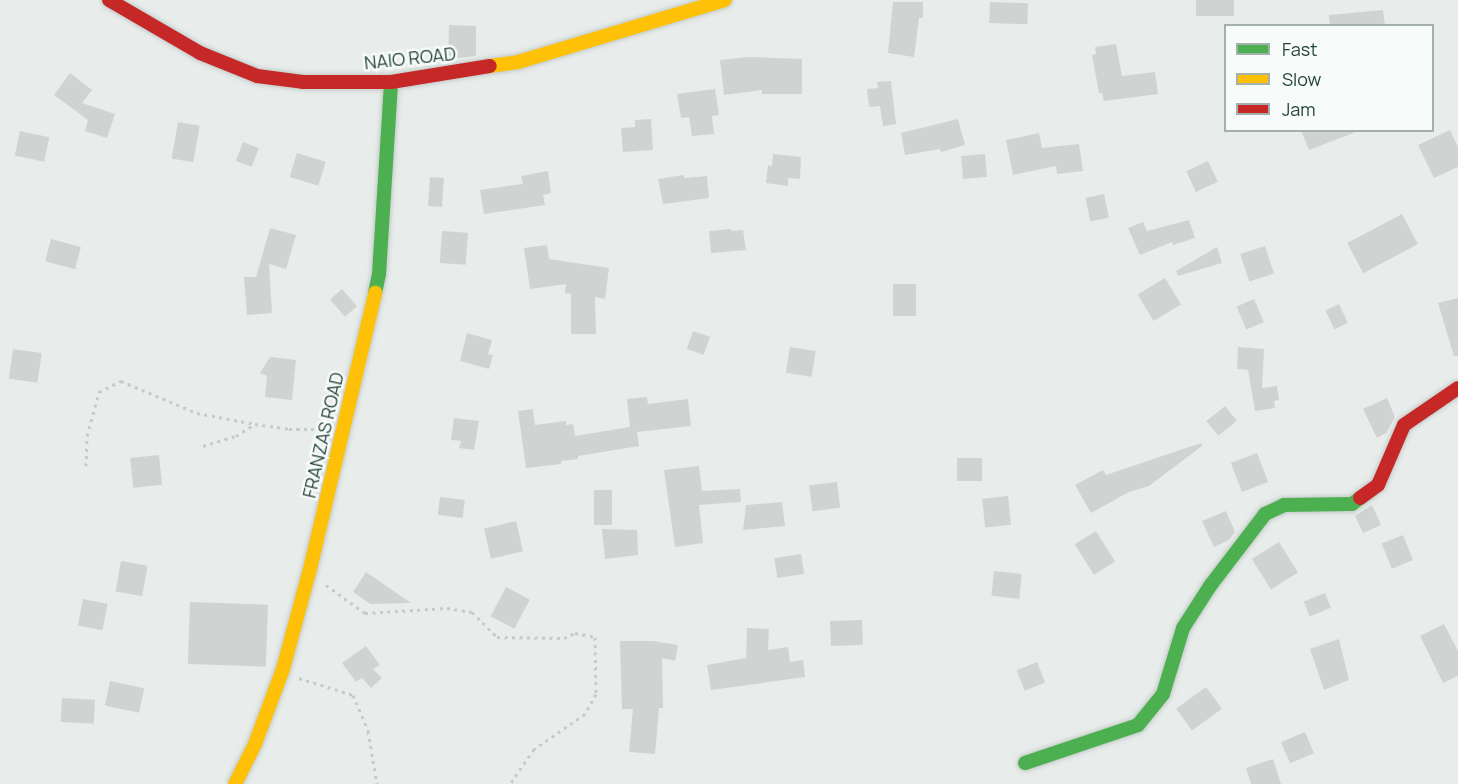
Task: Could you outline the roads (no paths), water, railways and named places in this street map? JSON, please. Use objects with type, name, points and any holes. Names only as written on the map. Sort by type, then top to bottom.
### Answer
[{"type":"street","name":"NAIO ROAD","points":[[109,0],[200,53],[257,76],[303,82],[391,82],[518,62],[725,0]]},
{"type":"street","name":"FRANZAS ROAD","points":[[235,784],[255,744],[283,669],[310,569],[379,274],[391,82]]},
{"type":"street","points":[[1025,763],[1138,725],[1163,694],[1183,628],[1210,586],[1265,514],[1284,505],[1352,504],[1378,484],[1404,425],[1458,388]]}]
